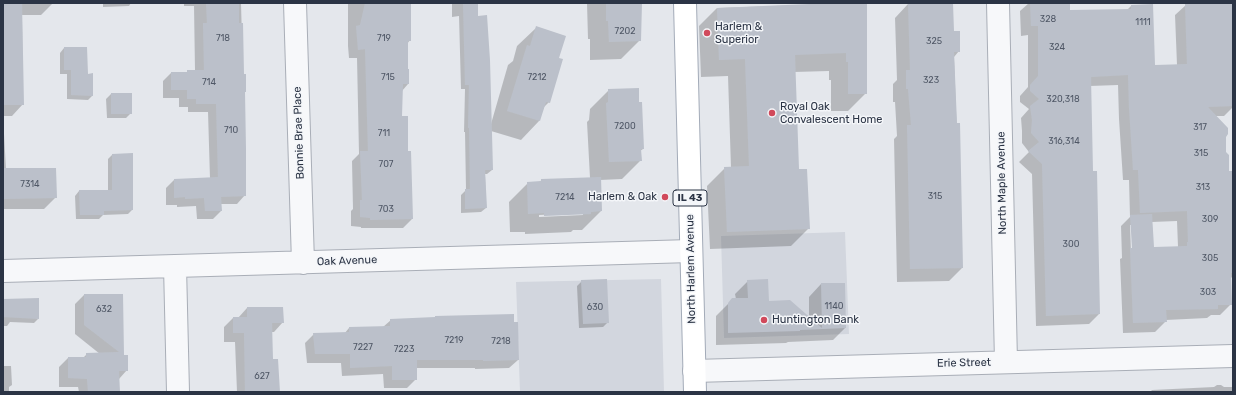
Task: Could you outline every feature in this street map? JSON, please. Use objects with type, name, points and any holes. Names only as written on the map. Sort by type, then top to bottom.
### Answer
[{"type":"main road","name":"North Harlem Avenue","points":[[685,3],[695,392]]},
{"type":"street","name":"Bonnie Brae Place","points":[[295,3],[303,262]]},
{"type":"street","name":"North Maple Avenue","points":[[998,3],[1006,362]]},
{"type":"street","name":"Oak Avenue","points":[[3,271],[691,251]]},
{"type":"street","points":[[175,266],[178,392]]},
{"type":"street","name":"Erie Street","points":[[694,371],[1233,356]]},
{"type":"shaded area","points":[[845,232],[849,334],[724,338],[721,236]]},
{"type":"shaded area","points":[[661,279],[664,392],[520,392],[516,282]]},
{"type":"building","points":[[3,3],[22,3],[24,105],[3,105]]},
{"type":"building","points":[[206,3],[239,3],[239,23],[243,23],[244,74],[246,74],[246,196],[221,197],[222,211],[205,211],[204,198],[174,198],[174,179],[218,177],[216,104],[196,104],[196,99],[187,99],[187,90],[171,90],[171,72],[204,70],[203,23],[207,23]]},
{"type":"building","points":[[365,3],[411,3],[411,41],[408,41],[409,84],[403,84],[402,116],[408,116],[408,151],[411,151],[413,219],[370,220],[370,218],[360,217],[360,200],[362,200],[360,151],[368,151],[365,49],[358,50],[356,26],[360,25]]},
{"type":"building","points":[[463,3],[478,3],[478,16],[487,15],[490,60],[493,170],[485,170],[487,208],[465,209],[465,189],[470,189],[468,128],[469,85],[465,85]]},
{"type":"building","points":[[606,3],[642,3],[641,41],[609,42],[608,21],[606,21]]},
{"type":"building","name":"Royal Oak Convalescent Home","points":[[867,3],[867,94],[848,94],[848,62],[846,62],[846,53],[795,55],[799,169],[807,169],[810,229],[727,232],[724,167],[749,166],[745,59],[719,60],[717,8]]},
{"type":"building","points":[[908,3],[953,3],[954,31],[960,31],[960,52],[954,52],[957,123],[960,123],[963,268],[910,269],[907,125],[911,125],[908,89],[906,89],[906,70],[910,70]]},
{"type":"building","points":[[1030,3],[1070,3],[1070,10],[1131,9],[1131,5],[1153,4],[1155,65],[1187,64],[1185,4],[1232,3],[1233,106],[1208,107],[1228,128],[1228,134],[1226,137],[1226,152],[1229,155],[1229,171],[1233,171],[1233,273],[1231,273],[1232,305],[1218,305],[1218,309],[1166,310],[1167,322],[1133,323],[1130,215],[1152,214],[1154,247],[1187,246],[1187,211],[1140,213],[1138,170],[1133,170],[1128,75],[1091,77],[1093,171],[1097,171],[1100,314],[1046,316],[1042,164],[1028,151],[1039,142],[1031,133],[1032,120],[1030,106],[1039,99],[1030,91],[1030,85],[1038,76],[1038,26],[1031,26]]},
{"type":"building","points":[[536,26],[566,36],[559,58],[563,59],[550,103],[546,102],[540,121],[507,111],[527,45],[530,46]]},
{"type":"building","points":[[64,47],[87,47],[88,74],[93,73],[93,96],[71,95],[71,70],[64,70]]},
{"type":"building","points":[[639,88],[639,102],[642,102],[644,149],[641,149],[642,161],[609,162],[606,103],[608,102],[608,89]]},
{"type":"building","points":[[111,93],[132,93],[132,114],[111,114]]},
{"type":"building","points":[[133,153],[133,210],[104,211],[104,215],[80,215],[79,190],[112,190],[112,154]]},
{"type":"building","points":[[3,168],[56,168],[57,198],[3,199]]},
{"type":"building","points":[[601,177],[602,211],[591,212],[591,214],[544,216],[544,213],[528,214],[527,182],[541,181],[541,179]]},
{"type":"building","points":[[607,279],[609,323],[583,324],[581,280]]},
{"type":"building","points":[[768,279],[769,301],[790,300],[822,328],[821,283],[845,283],[846,328],[728,333],[728,303],[732,298],[748,298],[747,280]]},
{"type":"building","points":[[84,294],[123,294],[124,355],[128,355],[128,371],[119,371],[120,392],[88,392],[87,379],[68,378],[68,357],[86,357],[86,353],[119,352],[84,325]]},
{"type":"building","points":[[39,298],[39,319],[3,317],[3,299]]},
{"type":"building","points":[[247,307],[283,307],[284,323],[272,323],[273,359],[278,359],[280,392],[245,392],[244,333],[233,333],[233,317],[247,317]]},
{"type":"building","points":[[514,314],[514,322],[518,322],[519,360],[417,360],[417,380],[392,380],[392,366],[350,368],[350,354],[315,354],[313,333],[349,332],[349,327],[390,326],[390,319]]},
{"type":"place","name":"Harlem & Superior","points":[[707,33]]},
{"type":"place","name":"Royal Oak Convalescent Home","points":[[772,113]]},
{"type":"place","name":"Harlem & Oak","points":[[665,197]]},
{"type":"place","name":"Huntington Bank","points":[[764,320]]}]
